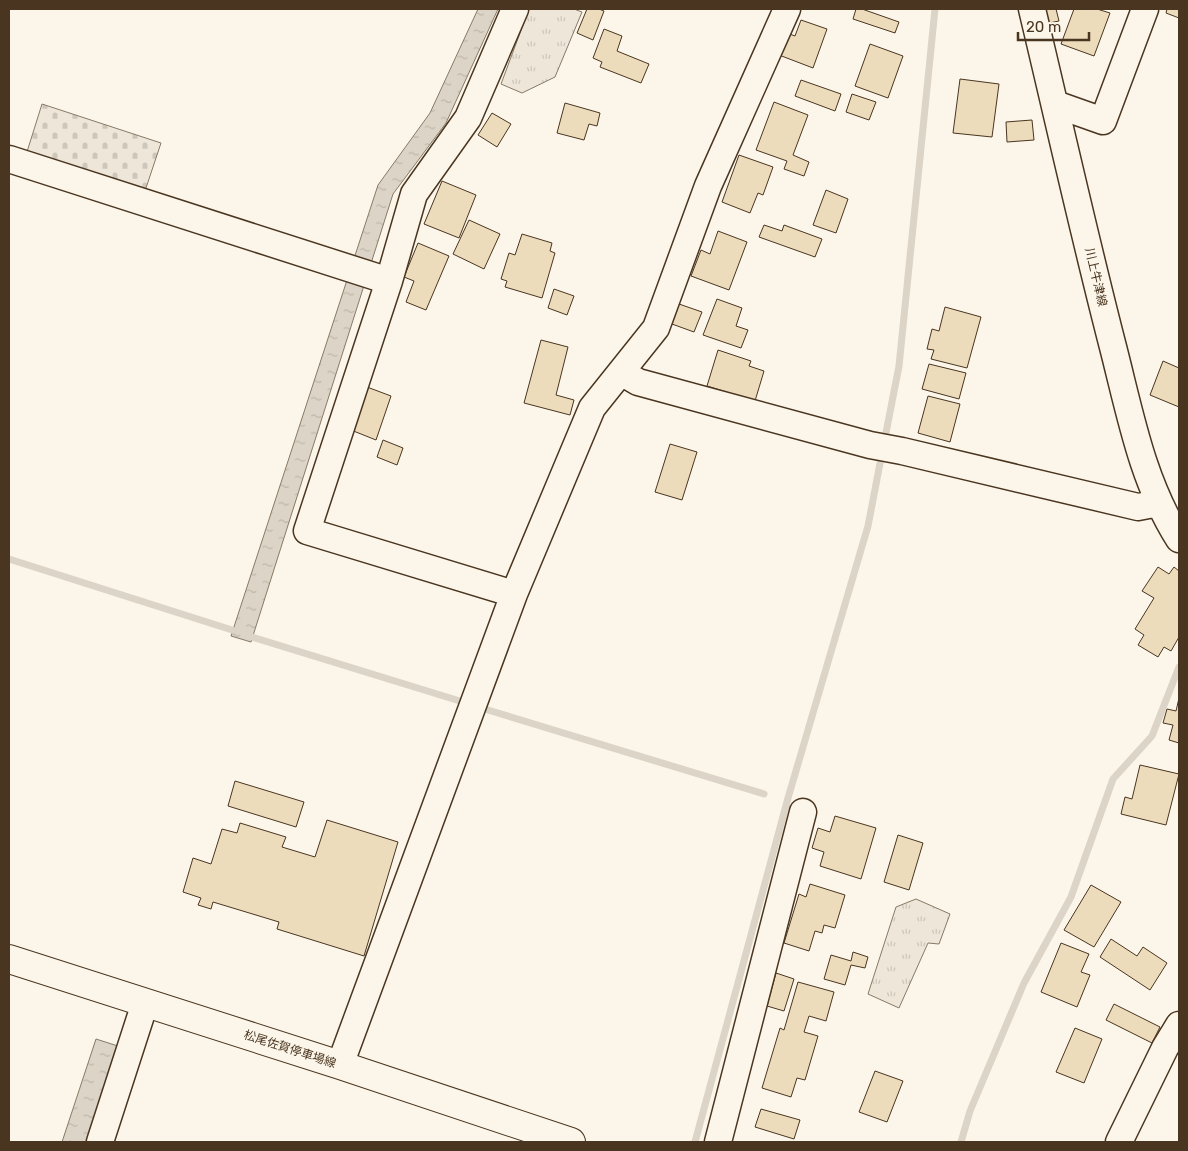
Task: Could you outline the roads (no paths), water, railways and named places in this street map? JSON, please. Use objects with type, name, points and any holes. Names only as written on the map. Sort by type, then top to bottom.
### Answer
[{"type":"main road","name":"松尾佐賀停車場線","points":[[9,959],[340,1065],[571,1142]]},
{"type":"street","points":[[514,594],[307,531],[382,278],[414,194],[468,118],[515,9]]},
{"type":"street","points":[[340,1065],[514,594],[592,408],[656,328],[708,186],[787,9]]},
{"type":"street","name":"川上牛津線","points":[[1032,9],[1140,453],[1159,503],[1179,539]]},
{"type":"street","points":[[1055,104],[1103,121],[1145,9]]},
{"type":"street","points":[[9,159],[382,278]]},
{"type":"street","points":[[621,372],[638,382],[870,445],[1138,507],[1159,503]]},
{"type":"street","points":[[718,1142],[803,812]]},
{"type":"street","points":[[100,1142],[145,1003]]},
{"type":"street","points":[[1119,1142],[1165,1048],[1179,1025]]},
{"type":"water","points":[[478,9],[498,9],[446,123],[393,194],[251,642],[231,636],[378,185],[430,113]]},
{"type":"water","points":[[96,1039],[121,1047],[90,1142],[62,1142]]},
{"type":"waterway","points":[[884,443],[899,366],[935,9]]},
{"type":"waterway","points":[[695,1142],[788,798],[868,526],[882,453]]},
{"type":"waterway","points":[[9,559],[232,630]]},
{"type":"waterway","points":[[252,637],[463,702]]},
{"type":"waterway","points":[[961,1142],[970,1111],[1024,983],[1071,897],[1113,779],[1152,736],[1179,667]]},
{"type":"waterway","points":[[488,710],[764,794]]}]
